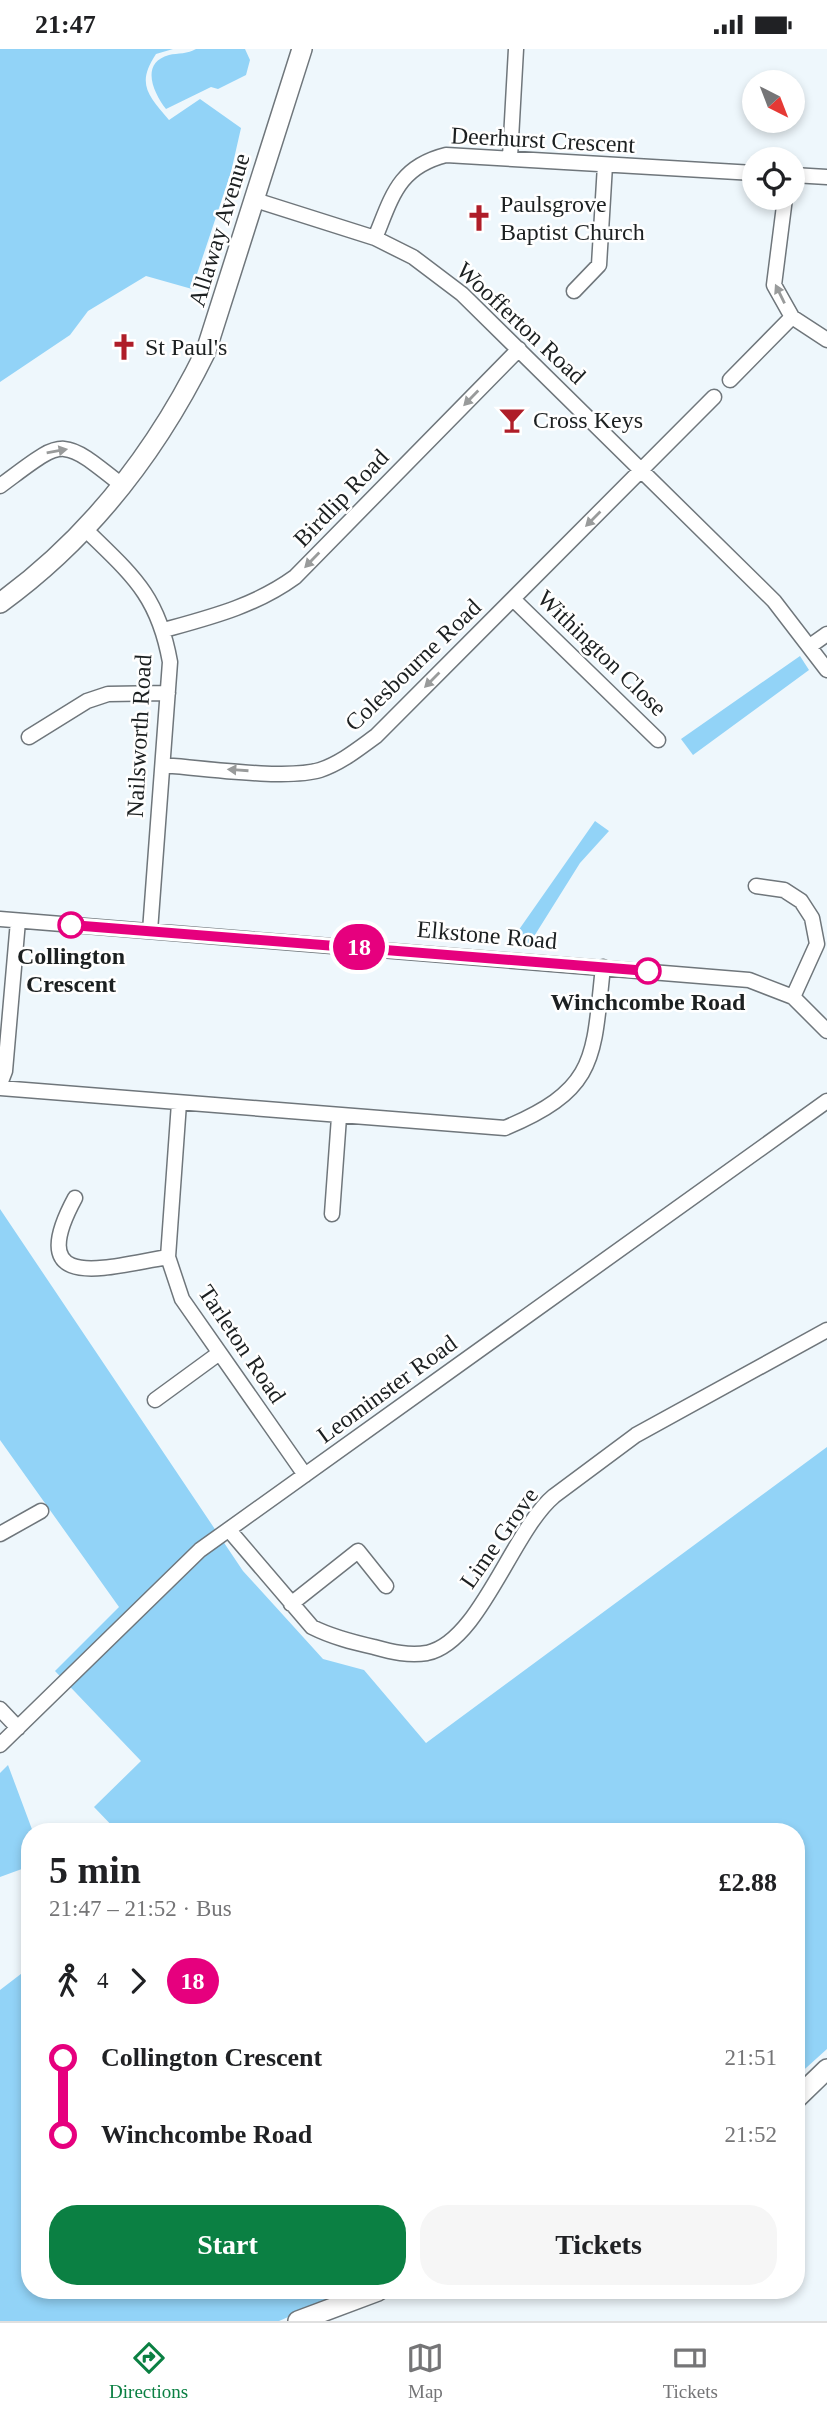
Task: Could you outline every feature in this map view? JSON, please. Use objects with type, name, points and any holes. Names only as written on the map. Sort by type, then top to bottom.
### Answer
[{"type":"street","name":"Allaway Avenue","points":[[0,603],[27,583],[86,530],[123,487],[154,446],[206,351],[302,49]]},
{"type":"street","points":[[510,157],[516,49]]},
{"type":"street","name":"Deerhurst Crescent","points":[[375,238],[397,185],[410,171],[428,160],[446,155],[742,172]]},
{"type":"street","points":[[574,291],[599,265],[605,165]]},
{"type":"street","points":[[805,176],[827,177]]},
{"type":"street","name":"Woofferton Road","points":[[255,199],[375,238],[413,257],[462,294],[774,601],[827,670]]},
{"type":"street","points":[[783,210],[774,285],[792,317],[827,340]]},
{"type":"street","points":[[730,380],[792,317]]},
{"type":"street","name":"Birdlip Road","points":[[164,630],[246,607],[272,594],[295,577],[519,349]]},
{"type":"street","name":"Colesbourne Road","points":[[163,765],[290,773],[318,771],[343,760],[376,736],[714,397]]},
{"type":"street","points":[[0,486],[46,452],[61,448],[77,450],[123,487]]},
{"type":"street","name":"Nailsworth Road","points":[[86,530],[136,579],[154,607],[164,630],[170,662],[150,930]]},
{"type":"street","name":"Withington Close","points":[[513,599],[658,740]]},
{"type":"street","points":[[810,646],[827,634]]},
{"type":"street","points":[[29,737],[87,701],[108,694],[168,694]]},
{"type":"street","points":[[756,886],[784,890],[801,901],[812,918],[817,944],[793,997]]},
{"type":"street","name":"Elkstone Road","points":[[0,919],[749,979],[793,997],[827,1031]]},
{"type":"street","points":[[18,921],[5,1071],[0,1086],[339,1117],[505,1128],[543,1112],[575,1085],[593,1053],[603,967]]},
{"type":"street","name":"Leominster Road","points":[[0,1745],[200,1551],[827,1101]]},
{"type":"street","name":"Tarleton Road","points":[[179,1103],[168,1257],[181,1300],[306,1475]]},
{"type":"street","points":[[332,1214],[339,1117]]},
{"type":"street","points":[[75,1198],[59,1233],[59,1251],[67,1265],[82,1271],[168,1257]]},
{"type":"street","name":"Lime Grove","points":[[229,1530],[312,1627],[330,1636],[388,1651],[422,1653],[452,1642],[472,1617],[544,1504],[636,1435],[827,1330]]},
{"type":"street","points":[[155,1400],[218,1354]]},
{"type":"street","points":[[0,1534],[41,1511]]},
{"type":"street","points":[[291,1604],[358,1551],[386,1586]]},
{"type":"street","points":[[0,1709],[18,1728]]},
{"type":"street","points":[[805,2090],[827,2069]]},
{"type":"street","points":[[298,2321],[357,2299]]},
{"type":"shaded area","points":[[0,49],[173,49],[156,54],[150,64],[146,81],[150,96],[169,120],[200,99],[241,128],[231,172],[192,289],[146,276],[88,311],[70,335],[0,382]]},
{"type":"shaded area","points":[[196,49],[245,49],[250,60],[246,75],[218,89],[211,87],[166,109],[154,87],[154,64],[169,55]]},
{"type":"shaded area","points":[[800,656],[809,670],[693,755],[681,739]]},
{"type":"shaded area","points":[[595,821],[609,831],[580,863],[528,946],[511,941]]},
{"type":"shaded area","points":[[0,1209],[243,1571],[323,1659],[364,1670],[426,1743],[827,1447],[827,2049],[805,2069],[805,1823],[109,1823],[94,1807],[141,1761],[55,1671],[119,1607],[0,1440]]},
{"type":"shaded area","points":[[8,1765],[30,1823],[21,1823],[21,1869],[0,1877],[0,1773]]},
{"type":"shaded area","points":[[21,1974],[21,2299],[330,2299],[279,2321],[0,2321],[0,1990]]},
{"type":"bus line","name":"18","points":[[71,925],[648,971]]},
{"type":"place","name":"Paulsgrove Baptist Church","points":[[479,218]]},
{"type":"place","name":"St Paul's","points":[[124,347]]},
{"type":"place","name":"Cross Keys","points":[[512,420]]},
{"type":"place","name":"Collington Crescent","points":[[71,925]]},
{"type":"place","name":"Winchcombe Road","points":[[648,971]]}]
